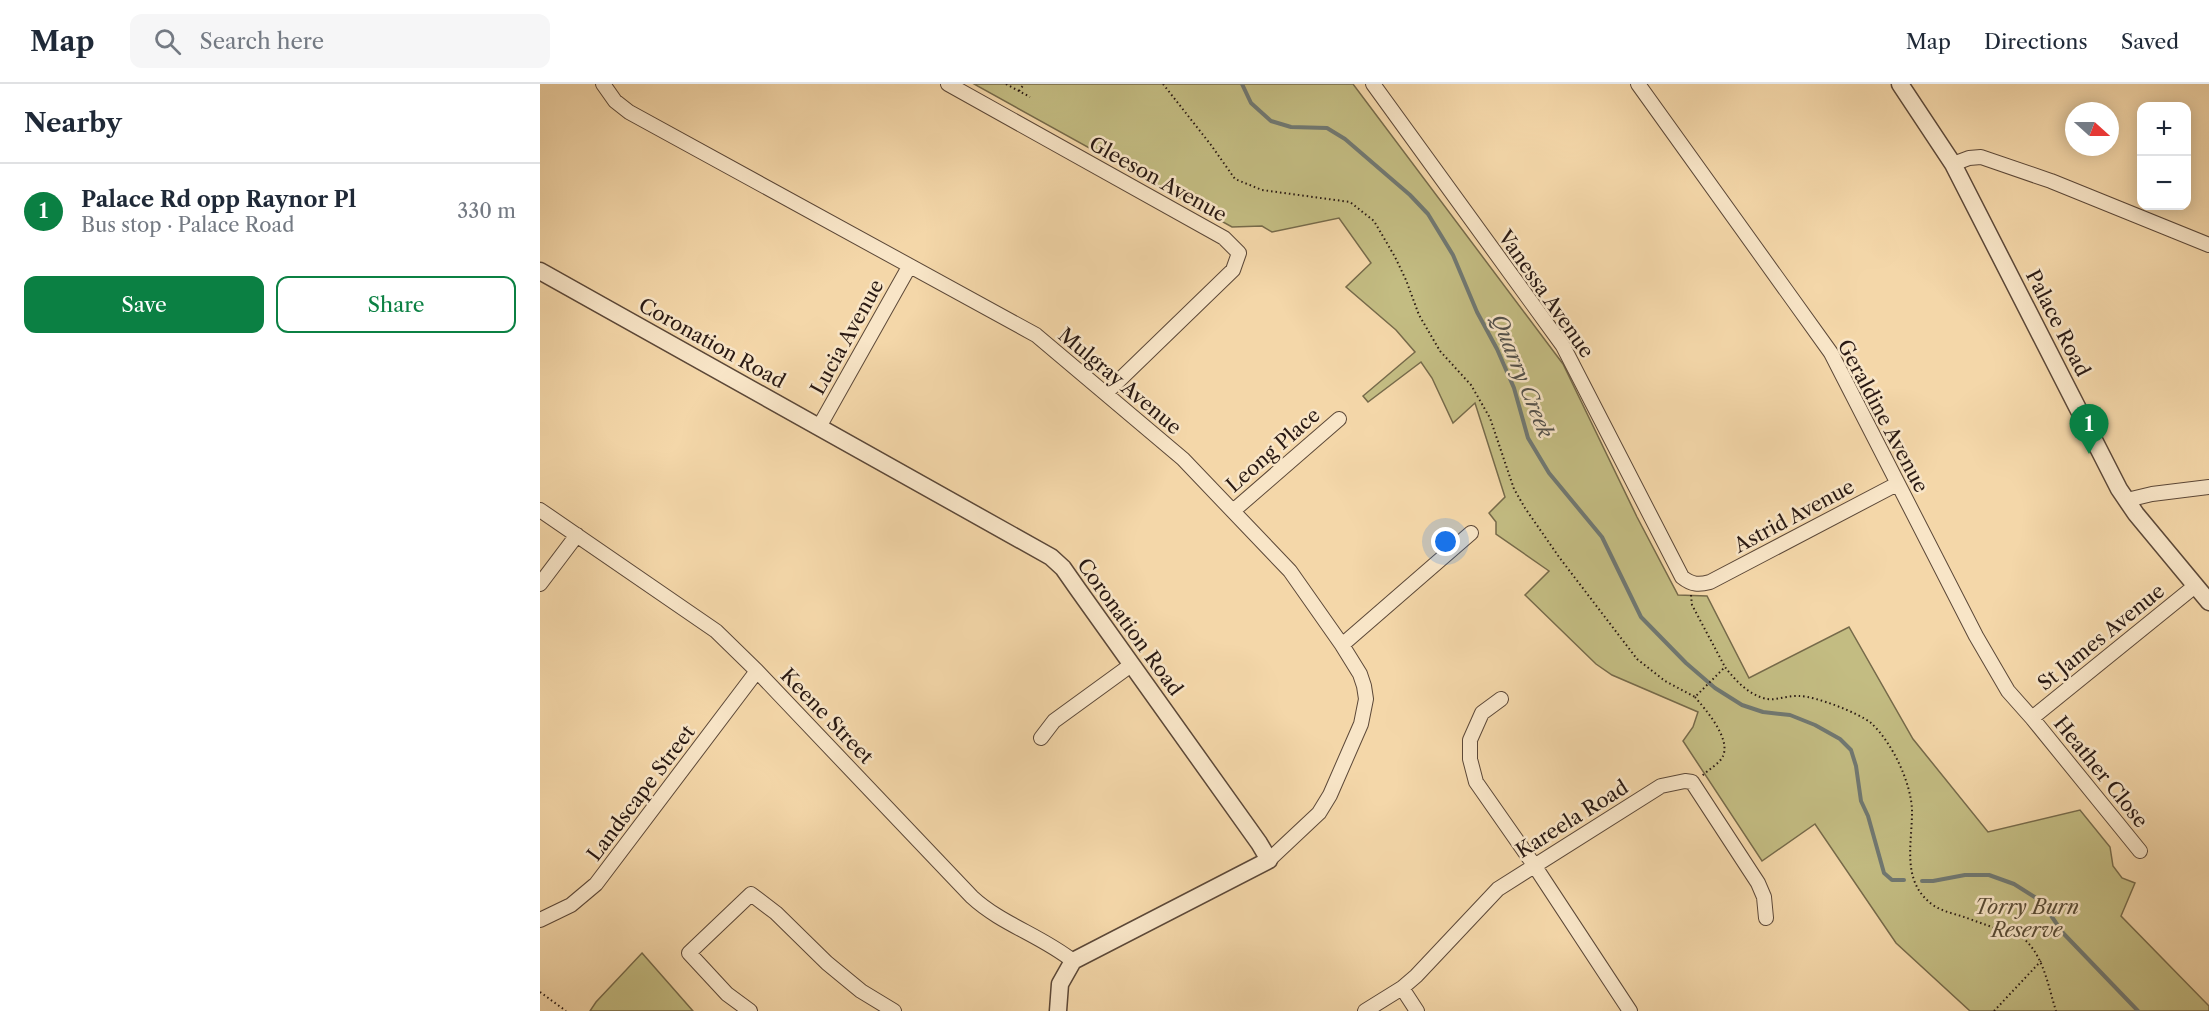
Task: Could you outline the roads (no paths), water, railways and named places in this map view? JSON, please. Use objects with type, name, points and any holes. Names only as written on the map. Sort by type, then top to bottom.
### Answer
[{"type":"street","name":"Mulgray Avenue","points":[[603,84],[615,101],[629,112],[1036,335],[1183,459],[1290,571],[1342,645],[1364,686],[1366,699],[1361,724],[1330,795],[1319,813],[1269,860]]},
{"type":"street","name":"Gleeson Avenue","points":[[948,84],[1224,238],[1239,253],[1233,270],[1107,393]]},
{"type":"street","name":"Vanessa Avenue","points":[[1373,84],[1563,346],[1682,577],[1689,583],[1699,585],[1710,582]]},
{"type":"street","name":"Geraldine Avenue","points":[[1638,84],[1831,353],[1976,636],[2008,691],[2032,718]]},
{"type":"street","name":"Palace Road","points":[[1900,84],[1953,164],[2127,501],[2209,602]]},
{"type":"street","points":[[1953,164],[1969,158],[1981,157],[2050,181],[2209,245]]},
{"type":"street","name":"Lucia Avenue","points":[[819,427],[909,267]]},
{"type":"street","name":"Coronation Road","points":[[540,271],[1051,557],[1073,581],[1269,860]]},
{"type":"street","name":"Leong Place","points":[[1233,511],[1339,419]]},
{"type":"street","name":"Astrid Avenue","points":[[1710,582],[1897,484]]},
{"type":"street","points":[[2127,501],[2152,494],[2209,487]]},
{"type":"street","name":"Keene Street","points":[[540,510],[716,631],[757,671],[972,897],[988,910],[1060,951],[1072,961]]},
{"type":"street","points":[[1342,645],[1471,533]]},
{"type":"street","points":[[540,584],[577,535]]},
{"type":"street","name":"St James Avenue","points":[[2032,718],[2194,586]]},
{"type":"street","points":[[1041,738],[1054,721],[1131,665]]},
{"type":"street","name":"Landscape Street","points":[[540,920],[571,905],[596,884],[757,671]]},
{"type":"street","points":[[1501,699],[1482,713],[1473,728],[1470,740],[1470,759],[1476,782],[1534,865],[1630,1011]]},
{"type":"street","name":"Heather Close","points":[[2032,718],[2140,851]]},
{"type":"street","name":"Kareela Road","points":[[1365,1011],[1402,988],[1498,889],[1661,786],[1685,780],[1692,782],[1758,883],[1764,897],[1766,918]]},
{"type":"street","points":[[1058,1011],[1060,984],[1072,961],[1269,860]]},
{"type":"street","points":[[750,1011],[726,994],[689,952],[751,894],[776,913],[827,963],[861,991],[894,1011]]},
{"type":"street","points":[[1402,988],[1417,1011]]},
{"type":"waterway","name":"Quarry Creek","points":[[1242,84],[1251,103],[1271,121],[1291,127],[1327,128],[1345,139],[1410,195],[1428,214],[1453,255],[1477,312],[1497,349],[1514,388],[1528,438],[1549,473],[1602,537],[1641,617],[1686,663],[1715,688],[1742,705],[1763,712],[1790,715],[1815,725],[1840,739],[1851,750],[1856,766],[1861,801],[1868,816],[1884,873],[1892,880],[1904,880]]},
{"type":"waterway","name":"Quarry Creek","points":[[1922,881],[1965,875],[1989,875],[2014,884],[2041,901],[2063,933],[2138,1011]]},
{"type":"place","name":"Palace Rd opp Raynor Pl","points":[[2089,454]]},
{"type":"park label","name":"Torry Burn Reserve","points":[[2027,918]]}]
